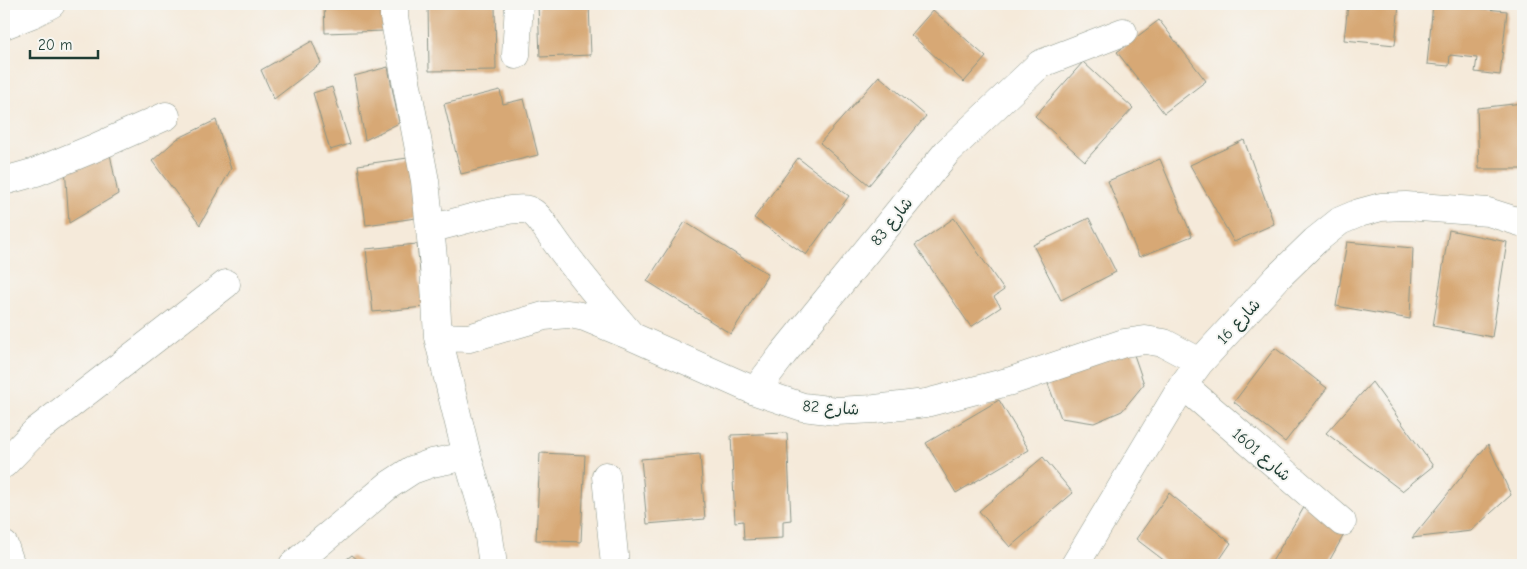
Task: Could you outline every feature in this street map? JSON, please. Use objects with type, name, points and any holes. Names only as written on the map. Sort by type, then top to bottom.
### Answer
[{"type":"street","points":[[4,25],[51,4]]},
{"type":"street","points":[[394,4],[394,16],[425,181],[434,267],[438,337],[466,456],[487,523],[493,565]]},
{"type":"street","points":[[516,55],[518,4]]},
{"type":"street","name":"شارع 83","points":[[755,391],[947,152],[1040,64],[1123,32]]},
{"type":"street","points":[[4,181],[22,177],[52,166],[166,116]]},
{"type":"street","name":"شارع 16","points":[[1075,565],[1183,385],[1200,362],[1278,277],[1315,241],[1340,221],[1381,207],[1415,207],[1488,212],[1523,223]]},
{"type":"street","points":[[430,228],[502,211],[514,209],[529,210],[539,219],[580,276],[631,336]]},
{"type":"street","points":[[4,464],[36,431],[226,284]]},
{"type":"street","name":"شارع 82","points":[[438,337],[469,338],[544,316],[568,314],[585,317],[755,391],[803,407],[836,411],[926,403],[1011,381],[1124,343],[1145,340],[1164,343],[1200,362]]},
{"type":"street","name":"شارع 1601","points":[[1183,385],[1342,522]]},
{"type":"street","points":[[293,565],[389,485],[412,470],[432,463],[466,456]]},
{"type":"street","points":[[606,476],[615,565]]},
{"type":"street","points":[[4,545],[11,565]]},
{"type":"building","points":[[324,4],[382,4],[384,31],[325,33]]},
{"type":"building","points":[[428,4],[495,4],[496,70],[429,71]]},
{"type":"building","points":[[538,4],[589,4],[591,55],[540,57]]},
{"type":"building","points":[[1348,4],[1399,4],[1395,45],[1344,40]]},
{"type":"building","points":[[1433,4],[1507,11],[1500,75],[1475,72],[1477,58],[1450,55],[1449,66],[1427,64]]},
{"type":"building","points":[[933,10],[986,57],[964,82],[911,35]]},
{"type":"building","points":[[1159,20],[1206,81],[1164,113],[1117,52]]},
{"type":"building","points":[[312,41],[321,63],[274,99],[261,70]]},
{"type":"building","points":[[1083,62],[1133,108],[1085,161],[1035,116]]},
{"type":"building","points":[[388,67],[399,123],[365,140],[354,76]]},
{"type":"building","points":[[879,76],[926,116],[869,185],[820,143]]},
{"type":"building","points":[[332,87],[350,144],[330,150],[313,93]]},
{"type":"building","points":[[500,90],[503,104],[524,99],[538,155],[461,174],[444,104]]},
{"type":"building","points":[[1523,103],[1523,169],[1479,169],[1477,108]]},
{"type":"building","points":[[216,120],[231,169],[200,225],[152,161],[177,139]]},
{"type":"building","points":[[1244,140],[1274,224],[1234,242],[1190,165]]},
{"type":"building","points":[[109,149],[118,194],[69,223],[65,167]]},
{"type":"building","points":[[415,157],[423,217],[366,225],[358,165]]},
{"type":"building","points":[[798,158],[849,196],[806,255],[754,218]]},
{"type":"building","points":[[1160,159],[1192,236],[1139,257],[1108,181]]},
{"type":"building","points":[[954,218],[1004,290],[994,297],[1001,307],[971,327],[915,245]]},
{"type":"building","points":[[1089,218],[1116,272],[1061,300],[1033,245]]},
{"type":"building","points":[[685,222],[768,274],[731,334],[647,281]]},
{"type":"building","points":[[1449,230],[1507,242],[1492,337],[1433,326]]},
{"type":"building","points":[[1347,242],[1413,248],[1410,319],[1336,306]]},
{"type":"building","points":[[417,244],[424,307],[373,312],[366,249]]},
{"type":"building","points":[[1275,348],[1327,388],[1285,442],[1234,402]]},
{"type":"building","points":[[1132,349],[1144,384],[1122,411],[1094,423],[1061,418],[1045,376]]},
{"type":"building","points":[[1372,382],[1433,466],[1402,491],[1326,433]]},
{"type":"building","points":[[999,400],[1029,450],[956,493],[926,443]]},
{"type":"building","points":[[787,433],[791,520],[783,521],[783,538],[744,540],[743,521],[735,522],[731,435]]},
{"type":"building","points":[[1488,444],[1511,495],[1471,531],[1412,538]]},
{"type":"building","points":[[540,453],[585,455],[581,542],[536,540]]},
{"type":"building","points":[[700,454],[705,519],[647,524],[641,459]]},
{"type":"building","points":[[1043,457],[1073,493],[1010,547],[979,511]]},
{"type":"building","points":[[1169,493],[1231,543],[1216,565],[1170,565],[1136,539]]},
{"type":"building","points":[[1306,504],[1346,531],[1327,565],[1270,565]]},
{"type":"building","points":[[352,555],[364,565],[339,565]]}]
